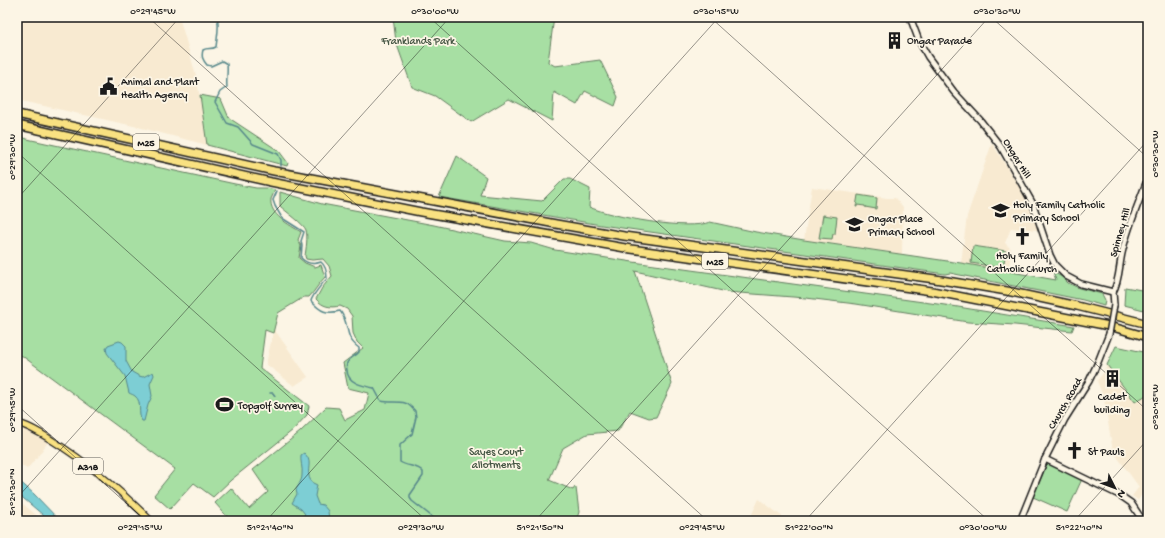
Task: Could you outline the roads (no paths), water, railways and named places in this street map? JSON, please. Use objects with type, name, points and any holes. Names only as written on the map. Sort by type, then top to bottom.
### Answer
[{"type":"highway","name":"M25","points":[[17,114],[274,171],[556,224],[624,236],[935,279],[1007,291],[1077,306],[1148,324]]},
{"type":"highway","name":"M25","points":[[17,125],[271,182],[421,212],[631,249],[932,291],[1109,326],[1148,337]]},
{"type":"main road","name":"A318","points":[[17,423],[43,435],[80,460],[108,482],[151,521]]},
{"type":"street","name":"Ongar Hill","points":[[910,17],[919,41],[928,57],[954,92],[983,123],[1001,148],[1033,204],[1050,255],[1055,265],[1066,276],[1081,284],[1113,292]]},
{"type":"street","name":"Spinney Hill","points":[[1113,292],[1116,286],[1122,250],[1128,230],[1148,178]]},
{"type":"street","name":"Church Road","points":[[1020,521],[1045,459],[1062,426],[1089,381],[1098,362],[1109,334],[1114,304],[1113,292]]},
{"type":"street","points":[[1045,459],[1121,496],[1130,503],[1143,521]]},
{"type":"water","points":[[119,341],[126,346],[126,361],[132,372],[143,377],[153,372],[154,375],[150,384],[152,396],[144,421],[142,421],[140,415],[139,401],[135,396],[129,393],[125,376],[107,353],[106,348],[108,345]]},
{"type":"water","points":[[304,453],[309,461],[309,477],[311,482],[317,485],[315,496],[318,504],[323,505],[328,511],[329,521],[298,521],[305,514],[301,509],[292,503],[297,494],[296,490],[301,479],[301,455]]},
{"type":"water","points":[[17,479],[60,521],[49,521],[17,493]]},
{"type":"waterway","points":[[217,17],[218,28],[216,47],[203,50],[202,55],[203,60],[207,65],[211,66],[222,61],[227,64],[227,87],[220,92],[215,102],[227,123],[238,127],[253,144],[278,154],[281,160],[281,166]]},
{"type":"waterway","points":[[277,191],[273,200],[282,218],[304,232],[301,241],[301,258],[310,263],[321,262],[326,269],[327,279],[318,289],[311,301],[321,310],[327,312],[340,311],[344,317],[350,338],[359,348],[359,352],[347,363],[346,367],[350,378],[356,383],[374,388],[381,401],[405,403],[415,411],[416,417],[412,434],[400,445],[400,462],[418,468],[423,472],[423,476],[410,495],[410,498],[435,519],[457,521]]},
{"type":"waterway","points":[[270,393],[273,393],[275,396]]},
{"type":"waterway","points":[[278,403],[280,405],[280,409],[283,409]]},
{"type":"waterway","points":[[466,521],[476,519],[481,521]]},
{"type":"place","name":"Ongar Parade","points":[[894,40]]},
{"type":"place","name":"Animal and Plant Health Agency","points":[[108,87]]},
{"type":"place","name":"Holy Family Catholic Primary School","points":[[1000,210]]},
{"type":"place","name":"Ongar Place Primary School","points":[[855,224]]},
{"type":"place","name":"Holy Family Catholic Church","points":[[1022,237]]},
{"type":"place","name":"Cadet building","points":[[1112,378]]},
{"type":"place","name":"Topgolf Surrey","points":[[225,405]]},
{"type":"place","name":"St Pauls","points":[[1075,451]]},
{"type":"park label","name":"Franklands Park","points":[[418,40]]},
{"type":"park label","name":"Sayes Court allotments","points":[[496,457]]}]
